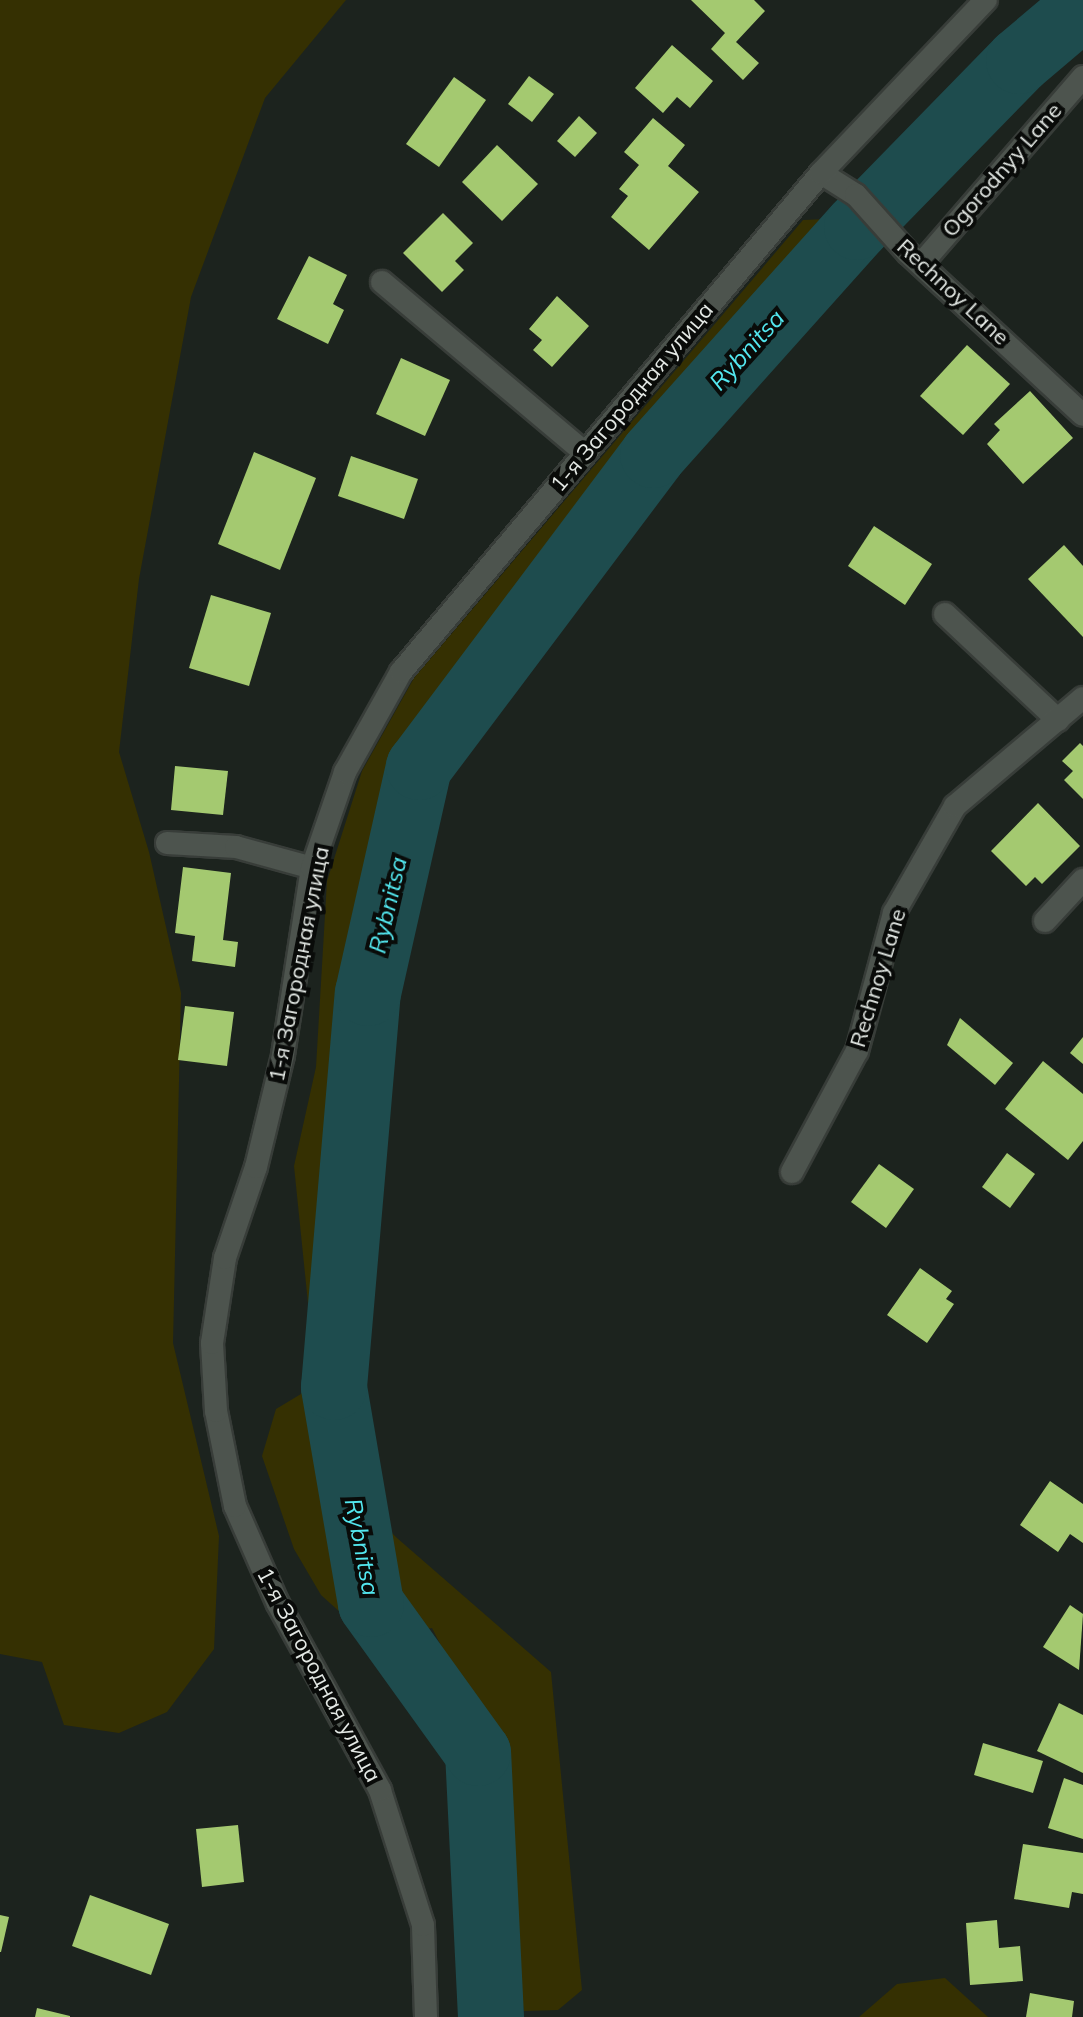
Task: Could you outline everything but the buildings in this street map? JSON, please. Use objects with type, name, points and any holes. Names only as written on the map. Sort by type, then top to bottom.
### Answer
[{"type":"street","name":"1-я Загородная улица","points":[[426,2017],[423,1925],[380,1790],[278,1604],[241,1520],[216,1411],[212,1343],[225,1258],[256,1167],[283,1055],[312,868],[345,772],[401,672],[821,173],[986,0]]},
{"type":"street","name":"Ogorodnyy Lane","points":[[922,263],[1083,77]]},
{"type":"street","name":"Rechnoy Lane","points":[[821,173],[856,195],[897,241],[1083,415]]},
{"type":"street","points":[[382,282],[584,452]]},
{"type":"street","points":[[945,614],[1058,720]]},
{"type":"street","name":"Rechnoy Lane","points":[[792,1172],[857,1051],[894,913],[955,806],[1083,698]]},
{"type":"street","points":[[167,843],[236,847],[312,868]]},
{"type":"street","points":[[1045,921],[1083,880]]},
{"type":"shaded area","points":[[0,0],[346,0],[265,98],[191,297],[139,579],[119,752],[149,852],[181,993],[173,1343],[219,1536],[214,1649],[167,1712],[119,1733],[64,1725],[42,1662],[0,1654]]},
{"type":"shaded area","points":[[828,219],[829,240],[640,432],[409,754],[373,861],[364,961],[346,1019],[322,1191],[324,1348],[316,1414],[325,1466],[397,1538],[551,1672],[582,1990],[558,2010],[524,2011],[502,1865],[499,1759],[432,1628],[371,1640],[321,1595],[294,1549],[262,1456],[276,1409],[301,1394],[309,1313],[294,1166],[316,1067],[327,881],[362,771],[414,678],[803,220]]},
{"type":"shaded area","points":[[945,1978],[988,2017],[859,2017],[897,1984]]},
{"type":"waterway","name":"Rybnitsa","points":[[491,2017],[478,1753],[371,1604],[334,1387],[368,993],[419,767],[653,455],[857,227],[1019,61],[1083,7]]}]
